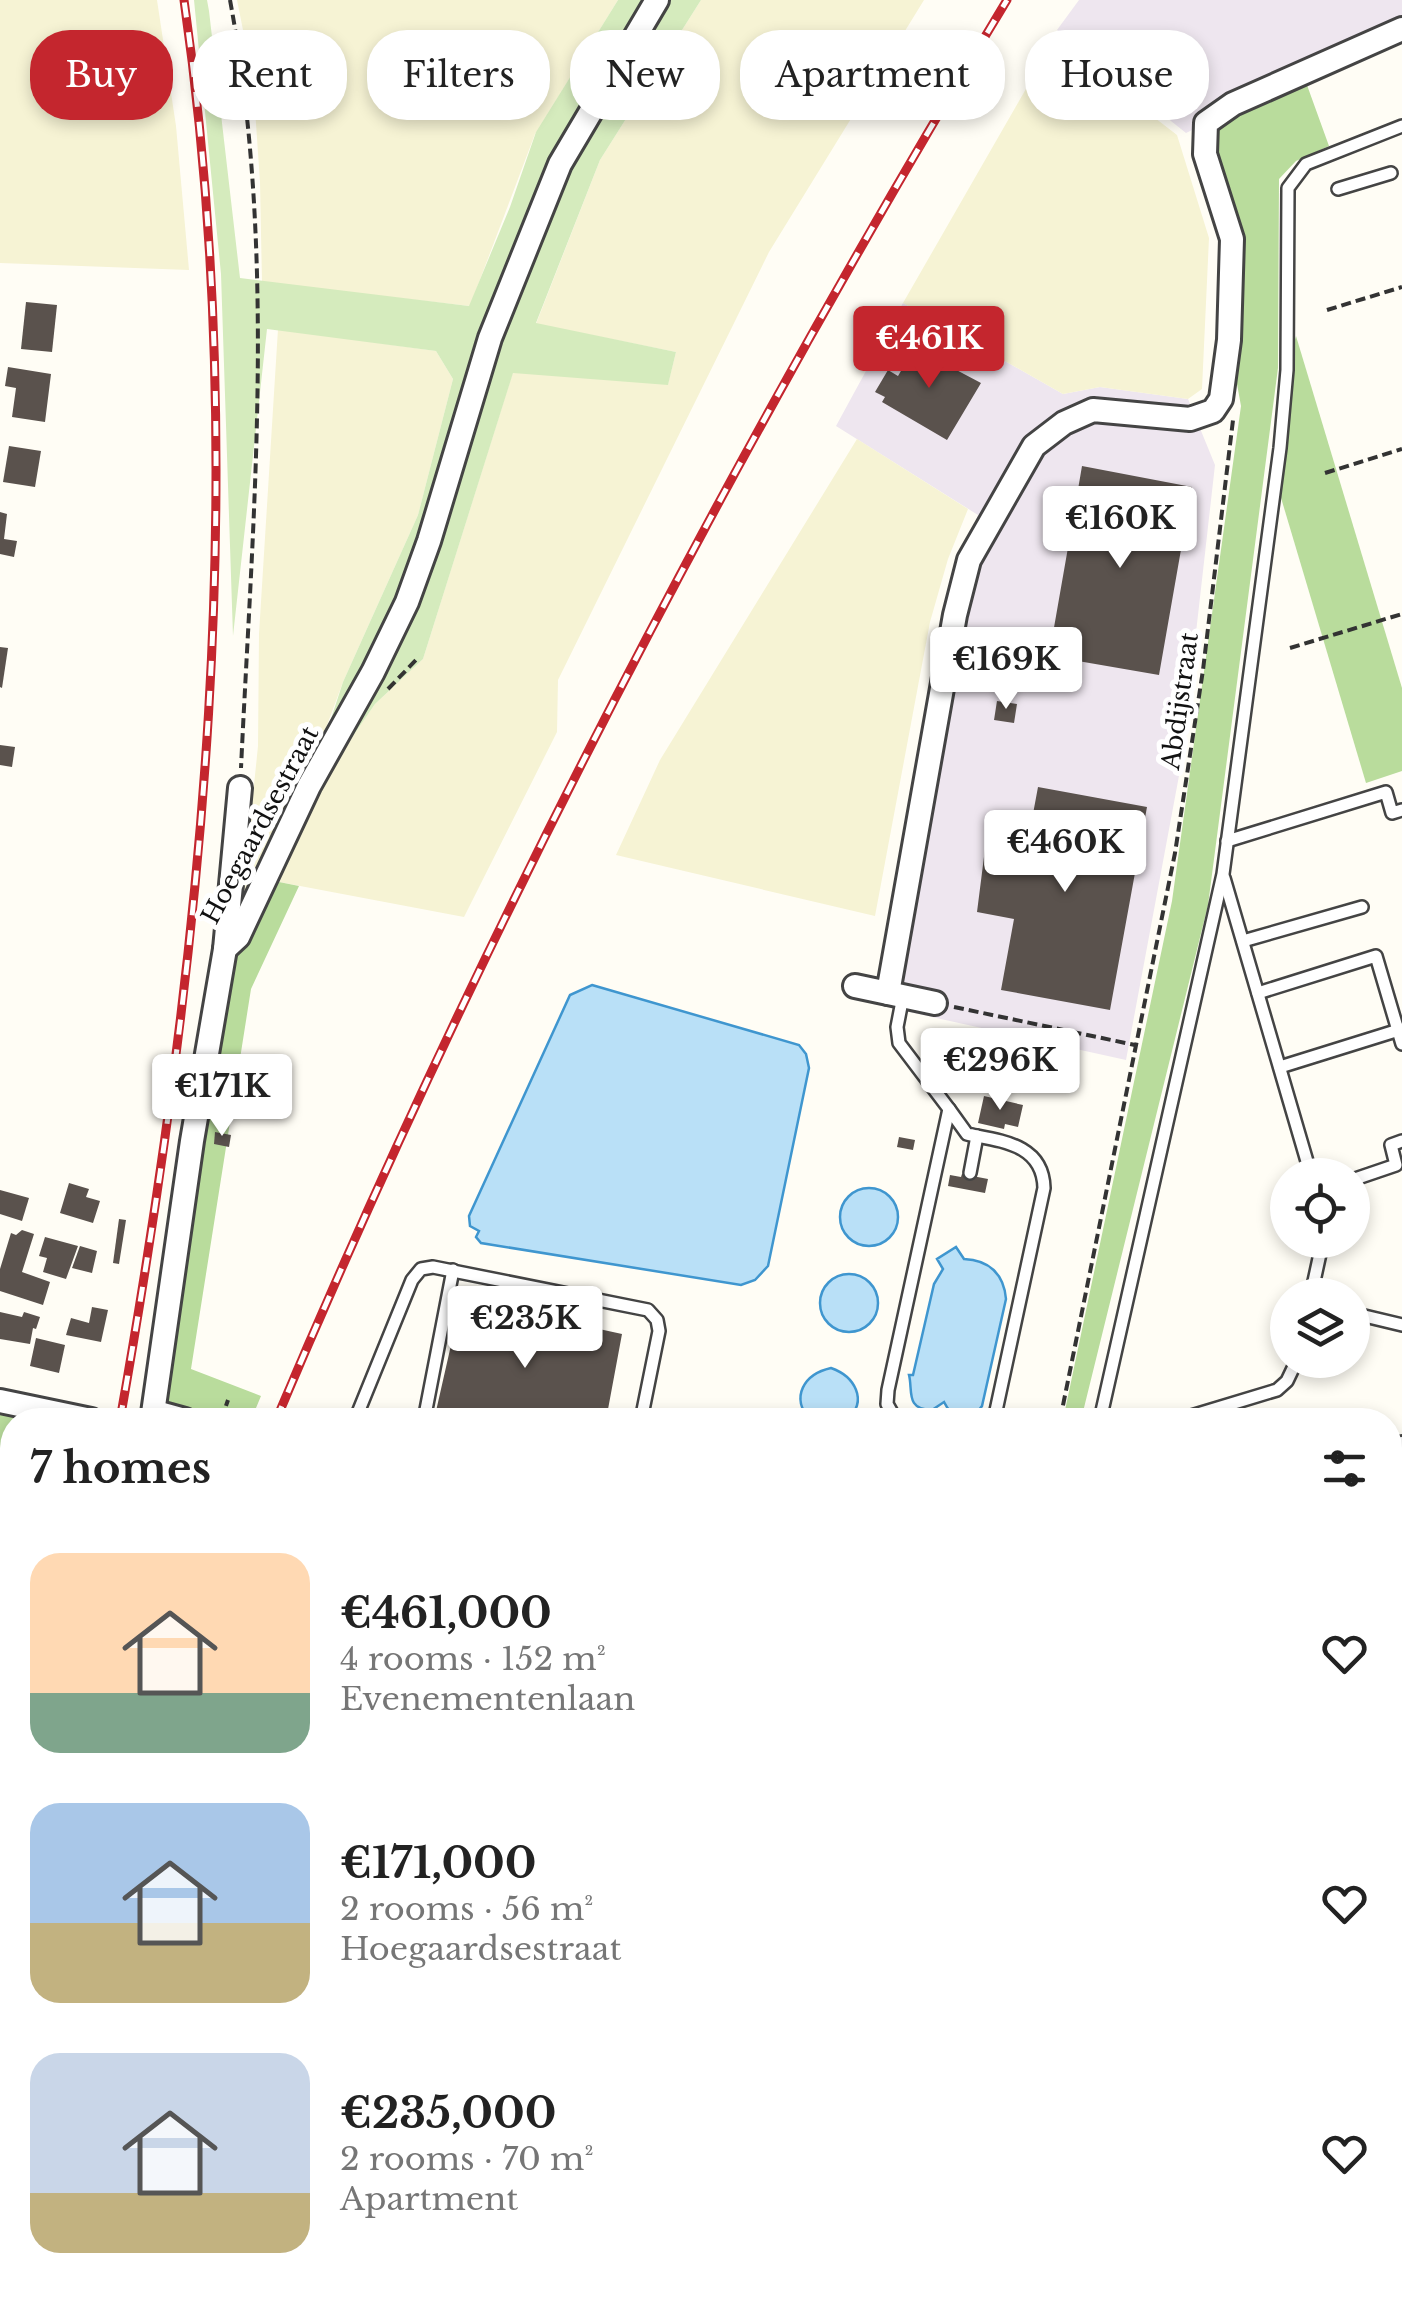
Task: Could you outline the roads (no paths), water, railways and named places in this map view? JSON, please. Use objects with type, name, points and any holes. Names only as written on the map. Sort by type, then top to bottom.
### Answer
[{"type":"street","name":"Hoegaardsestraat","points":[[155,1408],[192,1141],[225,949],[238,936],[309,786],[408,602],[490,338],[560,164],[657,0]]},
{"type":"street","points":[[896,995],[955,616],[969,560],[1034,446],[1064,423],[1093,410],[1190,419],[1213,411],[1221,398],[1229,340],[1232,240],[1205,154],[1206,123],[1233,104],[1402,30]]},
{"type":"street","points":[[225,949],[240,788]]},
{"type":"street","points":[[855,986],[935,1003]]},
{"type":"street","points":[[0,1401],[34,1408]]},
{"type":"lane","points":[[1103,1408],[1223,874],[1280,448],[1287,370],[1288,188],[1306,164],[1402,126]]},
{"type":"lane","points":[[1338,190],[1391,173]]},
{"type":"lane","points":[[1226,841],[1386,792],[1392,813],[1402,810]]},
{"type":"lane","points":[[1223,874],[1307,1158]]},
{"type":"lane","points":[[1243,942],[1362,907]]},
{"type":"lane","points":[[1258,993],[1376,956],[1402,1044]]},
{"type":"lane","points":[[896,995],[899,1044],[967,1134],[1021,1146],[1044,1174],[997,1408]]},
{"type":"lane","points":[[1280,1067],[1400,1030]]},
{"type":"lane","points":[[890,1408],[888,1390],[948,1108]]},
{"type":"lane","points":[[970,1173],[977,1136]]},
{"type":"lane","points":[[1370,1174],[1396,1165],[1391,1145],[1402,1141]]},
{"type":"lane","points":[[360,1408],[415,1275],[429,1267],[648,1310],[660,1331],[644,1408]]},
{"type":"lane","points":[[426,1408],[453,1270]]},
{"type":"lane","points":[[1370,1317],[1402,1324]]},
{"type":"lane","points":[[1217,1408],[1276,1390],[1288,1378]]},
{"type":"water","points":[[592,985],[799,1045],[806,1054],[809,1068],[768,1266],[755,1280],[741,1285],[481,1243],[476,1237],[479,1231],[470,1226],[469,1216],[570,995]]},
{"type":"water","points":[[869,1188],[889,1197],[898,1217],[889,1237],[869,1246],[849,1237],[840,1217],[849,1197]]},
{"type":"water","points":[[956,1247],[964,1259],[981,1262],[994,1270],[1002,1282],[1006,1299],[980,1408],[947,1408],[944,1402],[935,1408],[920,1408],[912,1398],[909,1375],[913,1375],[934,1284],[943,1269],[937,1259]]},
{"type":"water","points":[[849,1274],[869,1283],[878,1303],[869,1323],[849,1332],[829,1323],[820,1303],[829,1283]]},
{"type":"water","points":[[831,1368],[852,1383],[858,1397],[856,1408],[803,1408],[803,1388]]},
{"type":"railway","points":[[122,1408],[175,1067],[195,890],[209,712],[216,534],[214,356],[204,178],[184,0]]},
{"type":"railway","points":[[281,1408],[439,1055],[616,697],[806,345],[1007,0]]}]
